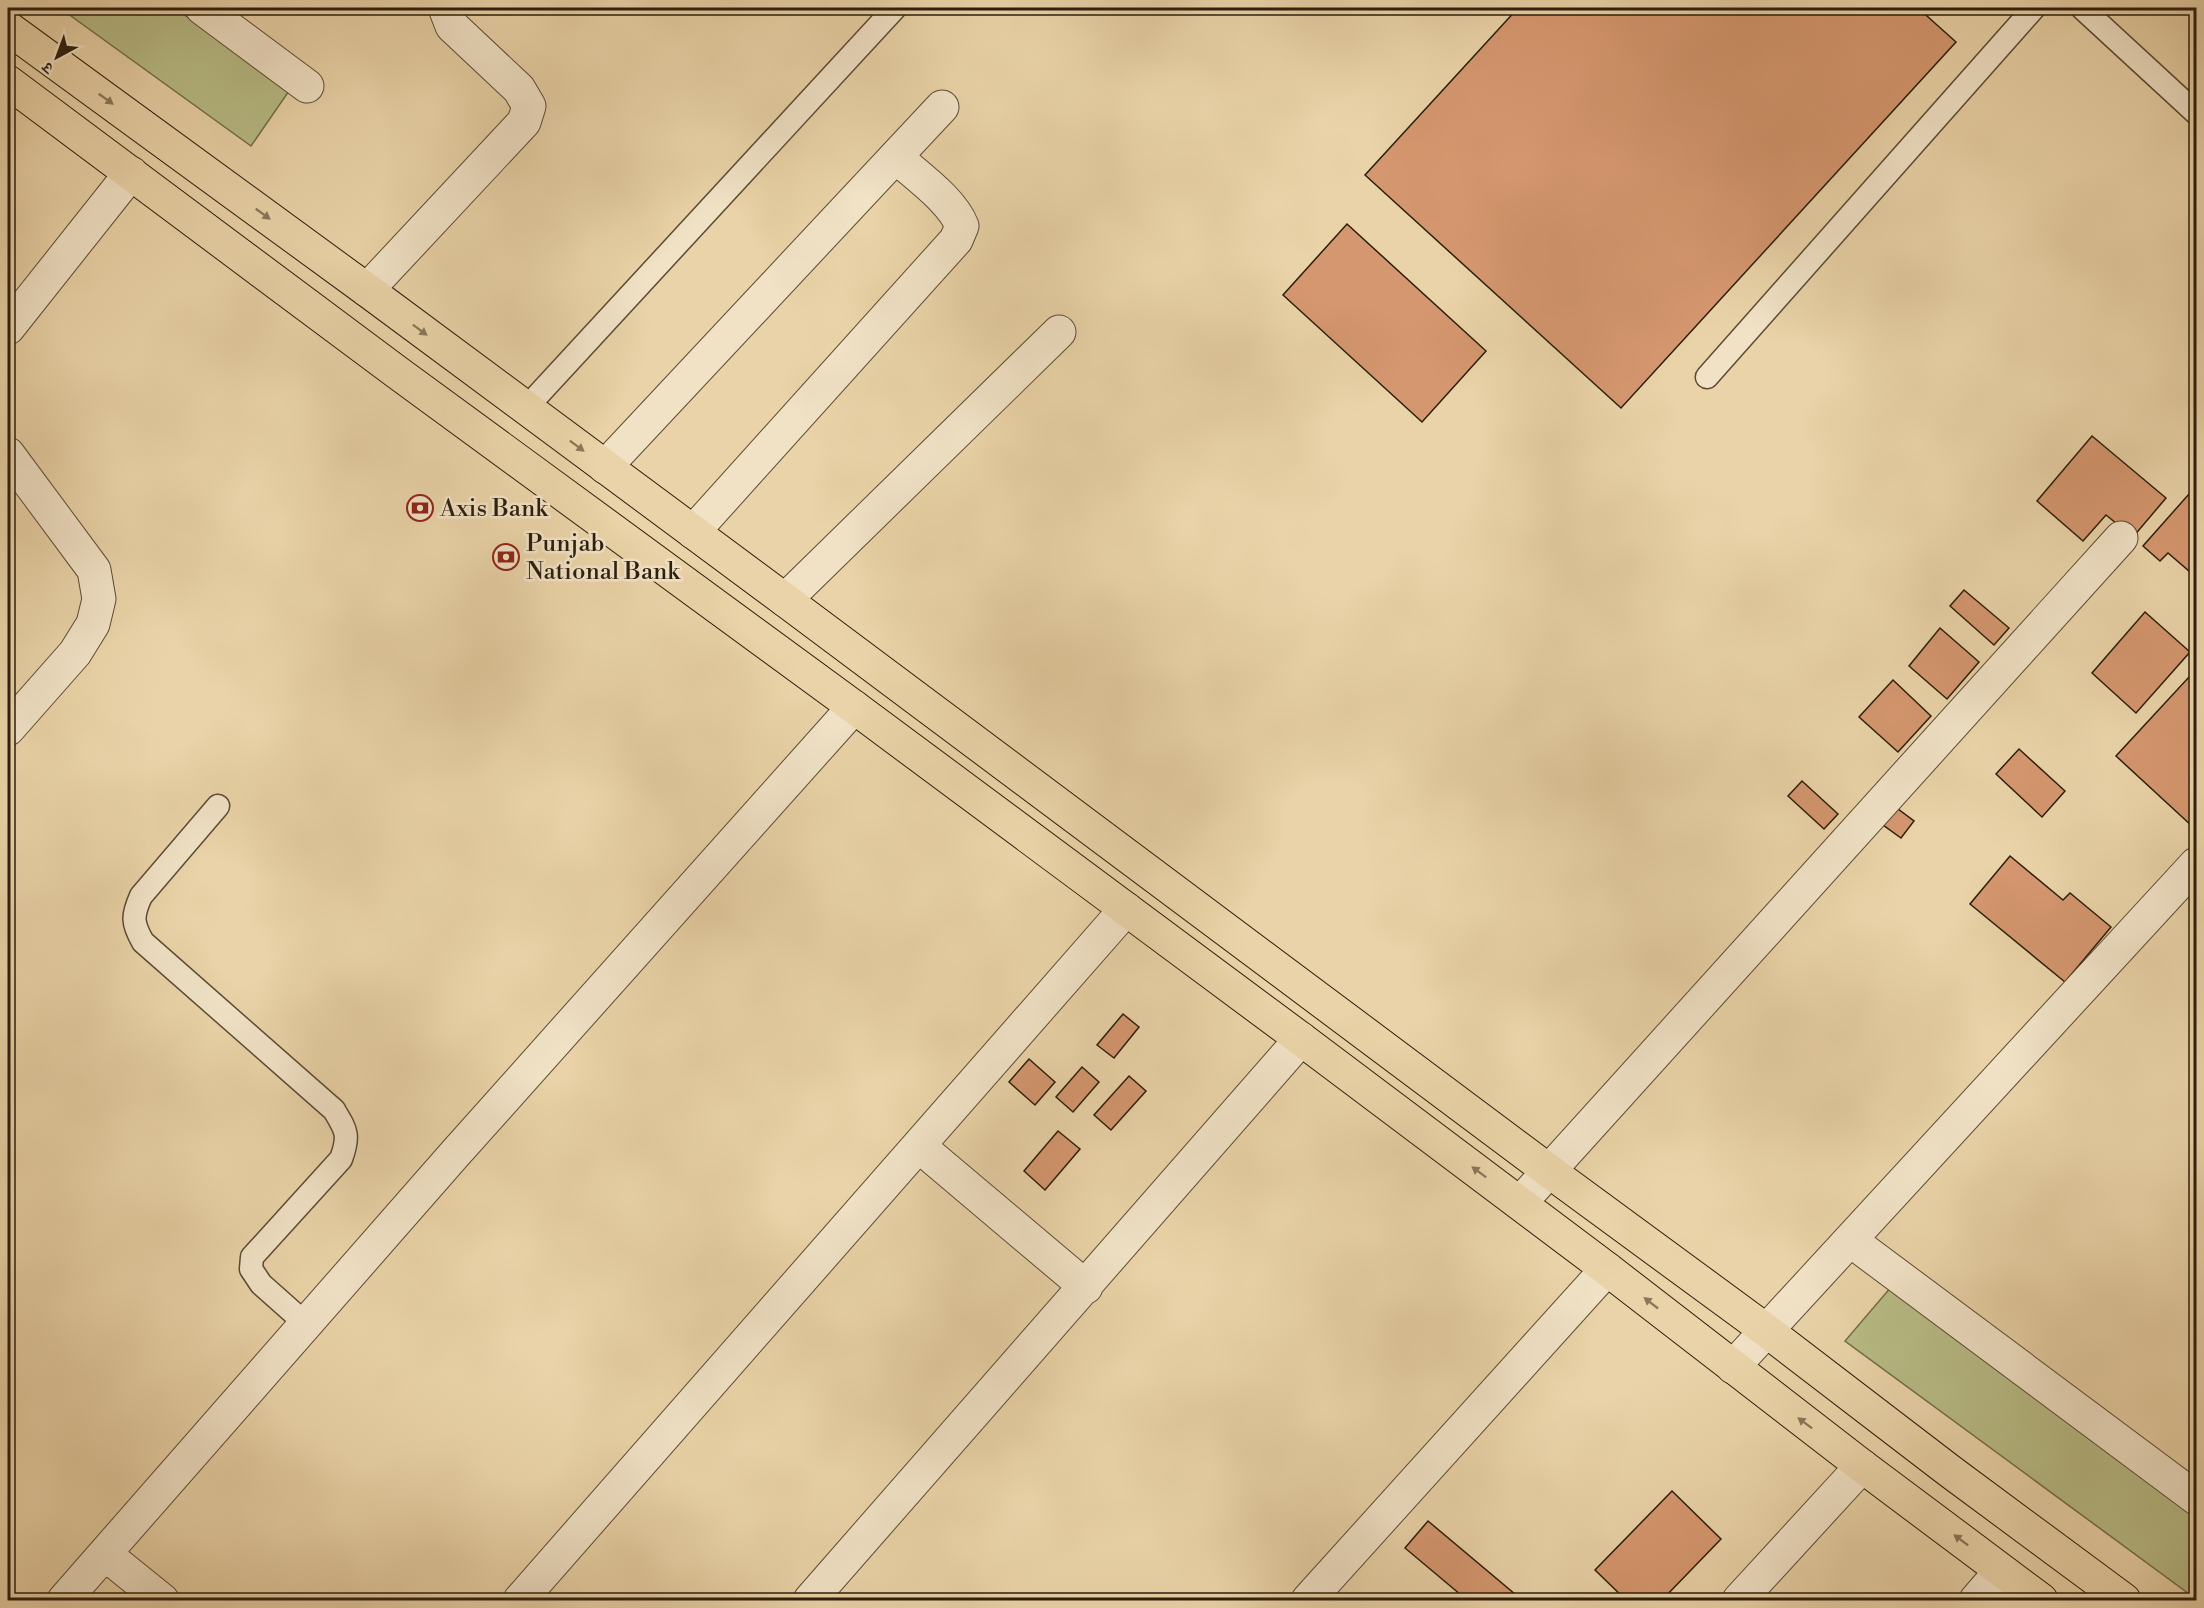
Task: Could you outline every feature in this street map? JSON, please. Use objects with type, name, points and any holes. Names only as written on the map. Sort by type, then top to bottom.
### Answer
[{"type":"main road","points":[[8,28],[367,290],[785,600],[1549,1172],[1767,1331],[1951,1472],[2124,1600]]},
{"type":"main road","points":[[8,82],[398,373],[1301,1038],[2041,1600]]},
{"type":"street","points":[[202,8],[307,86]]},
{"type":"street","points":[[367,290],[524,122],[529,106],[519,88],[452,26],[445,8]]},
{"type":"street","points":[[605,467],[942,107]]},
{"type":"street","points":[[693,532],[956,240],[962,226],[958,216],[896,157]]},
{"type":"street","points":[[8,328],[131,173]]},
{"type":"street","points":[[785,600],[1059,332]]},
{"type":"street","points":[[8,454],[94,570],[99,599],[93,624],[75,653],[8,729]]},
{"type":"street","points":[[1520,1203],[2121,538]]},
{"type":"street","points":[[64,1600],[461,1147],[854,707]]},
{"type":"street","points":[[1733,1367],[2196,864]]},
{"type":"street","points":[[520,1600],[1126,909]]},
{"type":"street","points":[[810,1600],[1086,1287],[1301,1038]]},
{"type":"street","points":[[919,1146],[1086,1287]]},
{"type":"street","points":[[1850,1240],[2196,1497]]},
{"type":"street","points":[[1308,1600],[1607,1269]]},
{"type":"street","points":[[1739,1600],[1862,1466]]},
{"type":"street","points":[[105,1554],[162,1600]]},
{"type":"street","points":[[1976,1600],[2001,1571]]},
{"type":"lane","points":[[526,408],[895,8]]},
{"type":"lane","points":[[1707,377],[2034,8]]},
{"type":"lane","points":[[2089,10],[2196,113]]},
{"type":"lane","points":[[218,806],[141,896],[134,911],[134,927],[143,942],[334,1110],[345,1128],[348,1142],[341,1159],[252,1257],[251,1269],[261,1284],[306,1324]]},
{"type":"green space","points":[[60,8],[175,8],[289,91],[251,146]]},
{"type":"green space","points":[[1909,1266],[2196,1480],[2196,1599],[1845,1341]]},
{"type":"building","points":[[1518,8],[1918,8],[1956,42],[1621,408],[1365,175]]},
{"type":"building","points":[[1347,224],[1486,351],[1422,422],[1283,295]]},
{"type":"building","points":[[2092,436],[2166,498],[2133,537],[2106,515],[2083,541],[2037,501]]},
{"type":"building","points":[[2189,494],[2196,501],[2196,577],[2168,553],[2160,561],[2143,546]]},
{"type":"building","points":[[1964,590],[2009,628],[1994,645],[1950,606]]},
{"type":"building","points":[[2145,612],[2190,652],[2136,713],[2092,673]]},
{"type":"building","points":[[1940,628],[1979,662],[1947,699],[1909,666]]},
{"type":"building","points":[[2189,677],[2196,684],[2196,824],[2193,827],[2116,756]]},
{"type":"building","points":[[1893,680],[1931,716],[1898,752],[1859,717]]},
{"type":"building","points":[[2019,749],[2065,791],[2042,817],[1996,774]]},
{"type":"building","points":[[1802,781],[1838,814],[1824,829],[1788,796]]},
{"type":"building","points":[[1886,800],[1914,821],[1901,838],[1872,817]]},
{"type":"building","points":[[2010,856],[2063,900],[2070,893],[2111,927],[2065,982],[1970,904]]},
{"type":"building","points":[[1123,1014],[1139,1027],[1114,1058],[1097,1045]]},
{"type":"building","points":[[1029,1059],[1055,1082],[1035,1105],[1009,1082]]},
{"type":"building","points":[[1082,1067],[1099,1082],[1073,1112],[1056,1097]]},
{"type":"building","points":[[1129,1076],[1146,1091],[1111,1130],[1094,1115]]},
{"type":"building","points":[[1058,1131],[1080,1149],[1045,1190],[1024,1171]]},
{"type":"building","points":[[1672,1491],[1721,1539],[1662,1600],[1626,1600],[1595,1570]]},
{"type":"building","points":[[1428,1521],[1522,1600],[1467,1600],[1405,1548]]},
{"type":"place","name":"Axis Bank","points":[[420,508]]},
{"type":"place","name":"Punjab National Bank","points":[[506,557]]}]
